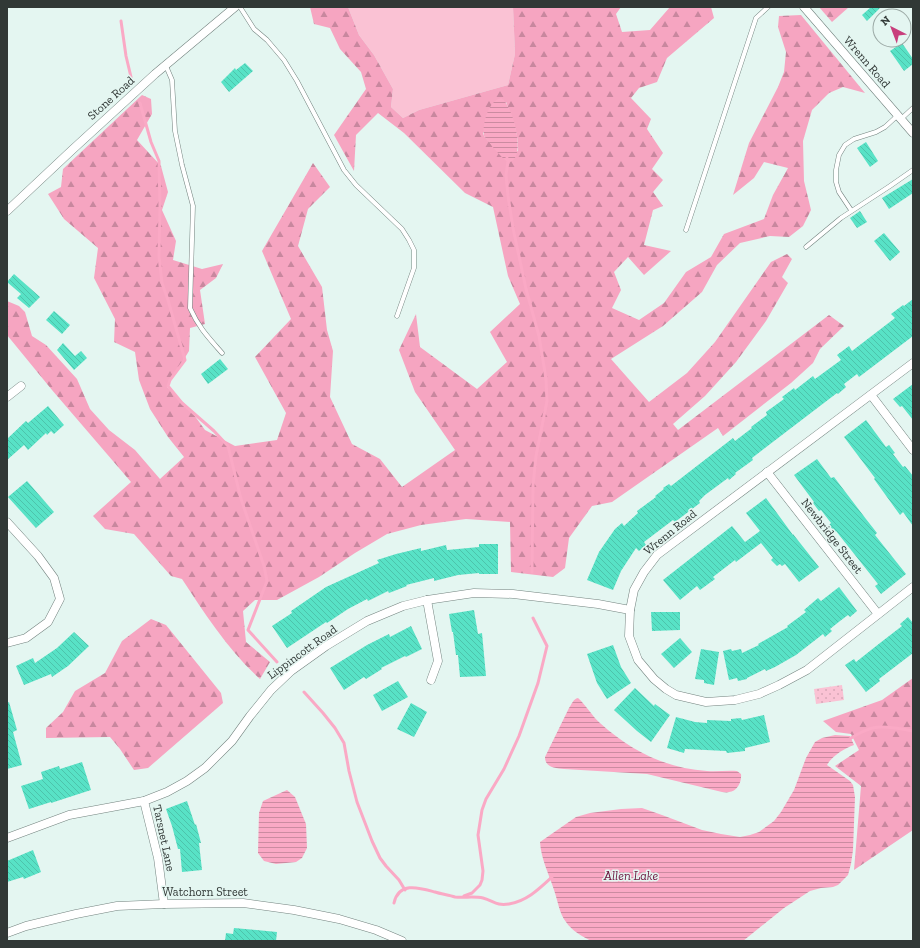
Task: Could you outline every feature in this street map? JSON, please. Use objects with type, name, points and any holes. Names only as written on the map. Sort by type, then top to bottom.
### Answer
[{"type":"street","name":"Stone Road","points":[[7,211],[155,74],[235,7]]},
{"type":"street","name":"Wrenn Road","points":[[804,7],[913,133]]},
{"type":"street","name":"Wrenn Road","points":[[913,363],[657,555],[644,572],[634,590],[630,610],[629,636],[638,660],[654,679],[666,689],[676,695],[706,702],[735,700],[759,694],[807,670],[913,587]]},
{"type":"street","points":[[7,397],[21,386]]},
{"type":"street","points":[[871,395],[913,450]]},
{"type":"street","name":"Newbridge Street","points":[[768,472],[878,614]]},
{"type":"street","points":[[7,522],[38,556],[54,578],[60,599],[48,622],[26,638],[7,643]]},
{"type":"street","name":"Lippincott Road","points":[[7,838],[69,815],[144,802],[168,792],[187,781],[205,768],[232,741],[271,690],[291,671],[326,646],[367,621],[403,606],[428,600],[474,593],[513,594],[598,604],[630,610]]},
{"type":"street","points":[[428,600],[438,661],[431,680]]},
{"type":"street","name":"Tarsnet Lane","points":[[144,802],[158,858],[164,904]]},
{"type":"street","name":"Watchorn Street","points":[[7,932],[26,926],[117,906],[243,903],[294,910],[339,919],[376,930],[402,941]]},
{"type":"lane","points":[[240,7],[254,29],[267,40],[284,60],[297,81],[344,170],[356,186],[402,229],[409,240],[414,250],[414,268],[397,316]]},
{"type":"lane","points":[[686,230],[756,18],[768,7]]},
{"type":"lane","points":[[166,66],[172,80],[175,131],[193,206],[190,308],[204,334],[222,353]]},
{"type":"lane","points":[[851,210],[839,192],[836,182],[836,170],[839,155],[845,145],[854,139],[876,132],[913,108]]},
{"type":"lane","points":[[806,247],[851,210],[913,170]]},
{"type":"shaded area","points":[[348,7],[513,7],[515,54],[508,85],[419,110],[403,118],[391,107],[393,89],[374,55],[359,35]]},
{"type":"shaded area","points":[[842,685],[844,700],[816,704],[814,689]]},
{"type":"green space","points":[[310,7],[348,7],[359,35],[374,55],[393,89],[391,107],[403,118],[419,110],[508,85],[515,54],[513,7],[621,7],[616,14],[622,32],[650,30],[670,7],[711,7],[714,18],[667,58],[657,82],[639,88],[631,98],[651,119],[647,129],[663,153],[652,169],[663,180],[653,192],[663,206],[653,210],[644,245],[671,251],[644,275],[628,257],[614,272],[621,290],[612,308],[639,320],[664,303],[686,272],[711,257],[724,234],[764,219],[773,195],[788,168],[764,162],[754,178],[733,195],[749,143],[778,87],[784,72],[786,52],[778,27],[779,16],[801,15],[865,93],[843,87],[829,93],[812,110],[803,141],[804,181],[811,210],[803,226],[789,237],[770,236],[740,243],[717,265],[702,292],[663,326],[611,359],[649,402],[687,373],[715,342],[771,262],[787,254],[792,259],[782,277],[788,283],[766,321],[736,362],[705,396],[673,424],[678,430],[829,315],[844,326],[820,349],[813,363],[791,383],[723,436],[718,428],[612,502],[592,506],[569,538],[565,568],[553,577],[511,572],[510,522],[466,519],[421,525],[387,534],[319,577],[277,600],[255,600],[243,611],[246,642],[270,662],[260,679],[227,644],[182,579],[171,576],[134,534],[105,529],[93,516],[131,482],[7,335],[7,301],[19,306],[25,312],[32,336],[46,345],[77,379],[90,409],[109,430],[135,450],[160,479],[184,457],[168,437],[150,409],[139,380],[135,352],[114,342],[115,319],[94,278],[98,248],[64,219],[48,194],[61,187],[63,169],[142,95],[151,99],[152,114],[137,140],[161,166],[168,192],[162,210],[176,241],[173,260],[202,269],[223,264],[216,278],[200,290],[205,324],[190,328],[189,351],[167,387],[189,408],[205,430],[235,446],[277,440],[286,413],[255,357],[291,319],[262,251],[313,163],[330,187],[308,209],[298,246],[322,287],[327,330],[333,351],[330,397],[352,444],[380,459],[402,487],[455,450],[415,392],[399,350],[416,314],[420,347],[477,389],[507,362],[490,332],[520,304],[508,276],[493,207],[465,193],[404,133],[378,113],[356,135],[354,171],[334,135],[366,89],[361,72],[340,49],[330,28],[314,24]],"holes":[[[506,102],[516,132],[518,151],[503,157],[483,133]]]},
{"type":"green space","points":[[819,7],[849,7],[832,22]]},
{"type":"green space","points":[[151,619],[166,625],[221,693],[223,703],[148,768],[134,770],[110,737],[46,738],[46,728],[63,712],[75,691],[105,673],[122,641]]},
{"type":"green space","points":[[913,678],[913,830],[854,870],[861,786],[835,766],[859,750],[851,734],[836,732],[823,721],[882,700]]},
{"type":"water","points":[[501,98],[509,109],[516,128],[518,147],[516,155],[510,162],[495,150],[484,136],[485,120],[489,108],[496,100]]},
{"type":"water","points":[[578,698],[600,723],[636,750],[663,762],[677,766],[707,771],[737,771],[741,774],[741,780],[737,788],[732,792],[722,792],[647,774],[554,768],[545,761],[545,757],[569,708]]},
{"type":"water","name":"Allen Lake","points":[[835,735],[850,736],[854,745],[832,758],[827,765],[850,781],[853,785],[855,797],[851,864],[848,875],[838,885],[810,891],[784,908],[743,941],[591,941],[574,931],[568,925],[560,911],[540,842],[576,817],[590,813],[642,808],[702,830],[721,834],[740,837],[759,832],[774,821],[781,812],[794,790],[806,758],[815,742],[822,738]]},
{"type":"water","points":[[287,790],[295,797],[306,824],[307,848],[302,858],[296,862],[276,864],[264,861],[258,853],[259,813],[263,801]]},
{"type":"building","points":[[871,7],[881,7],[872,8],[872,16],[867,21],[862,15]]},
{"type":"building","points":[[894,48],[905,48],[913,59],[913,64],[904,71],[890,51]]},
{"type":"building","points":[[245,63],[253,71],[229,92],[221,82],[235,68],[236,70]]},
{"type":"building","points":[[866,142],[878,161],[870,167],[857,148]]},
{"type":"building","points":[[913,179],[913,193],[889,209],[882,198]]},
{"type":"building","points":[[860,211],[867,222],[857,228],[850,218]]},
{"type":"building","points":[[884,233],[900,252],[890,261],[874,241]]},
{"type":"building","points":[[14,274],[40,297],[29,308],[17,298],[21,294],[7,282]]},
{"type":"building","points":[[913,299],[913,336],[859,377],[857,374],[844,384],[846,387],[838,394],[837,393],[752,458],[753,460],[735,473],[736,474],[729,480],[728,478],[705,495],[699,501],[700,503],[675,522],[673,520],[644,542],[646,545],[639,551],[636,548],[621,571],[613,590],[587,580],[599,552],[615,529],[622,523],[624,526],[638,513],[637,511],[656,497],[655,496],[664,489],[663,488],[669,484],[671,486],[733,438],[735,441],[752,428],[751,427],[767,415],[766,412],[784,399],[782,397],[794,388],[795,390],[813,376],[815,379],[841,360],[837,355],[849,346],[852,351],[895,318],[891,314]]},
{"type":"building","points":[[54,311],[70,325],[62,334],[46,320]]},
{"type":"building","points":[[63,343],[75,356],[81,351],[87,358],[74,370],[57,350]]},
{"type":"building","points":[[220,359],[228,369],[208,384],[201,374]]},
{"type":"building","points":[[913,384],[913,420],[902,406],[900,407],[893,399]]},
{"type":"building","points":[[48,406],[64,425],[54,434],[51,431],[47,435],[46,433],[28,450],[24,445],[7,460],[7,439],[26,421],[28,423]]},
{"type":"building","points":[[866,420],[886,447],[889,445],[895,453],[893,454],[903,467],[905,466],[913,476],[913,526],[903,512],[900,515],[874,479],[875,478],[844,437]]},
{"type":"building","points":[[817,459],[831,478],[834,477],[877,533],[875,535],[906,574],[881,594],[875,586],[878,584],[836,531],[835,532],[829,525],[831,523],[821,510],[819,511],[794,475]]},
{"type":"building","points":[[27,481],[54,512],[36,528],[8,497]]},
{"type":"building","points":[[766,498],[819,567],[799,582],[785,564],[782,566],[780,564],[777,566],[771,560],[773,558],[761,543],[736,562],[735,560],[713,577],[715,579],[700,590],[697,586],[680,600],[663,580],[732,526],[745,542],[760,531],[746,513]]},
{"type":"building","points":[[479,544],[498,544],[498,574],[479,573],[458,575],[434,581],[434,578],[406,585],[407,586],[389,593],[388,591],[368,601],[367,599],[348,609],[287,648],[272,626],[326,587],[379,563],[377,560],[421,548],[421,551],[446,545],[447,550],[479,547]]},
{"type":"building","points":[[839,587],[857,611],[850,617],[848,615],[830,629],[832,631],[825,637],[823,634],[796,655],[775,667],[766,671],[765,669],[747,679],[738,681],[737,678],[729,680],[723,651],[741,649],[742,653],[759,645],[758,644],[788,627],[787,626],[806,612],[804,610],[818,598],[821,601]]},
{"type":"building","points":[[474,610],[478,634],[482,633],[486,676],[460,677],[458,655],[456,655],[449,614]]},
{"type":"building","points":[[651,612],[680,612],[680,630],[652,631]]},
{"type":"building","points":[[908,617],[913,623],[913,653],[879,679],[880,681],[866,692],[845,665],[854,659],[856,662],[902,626],[900,624]]},
{"type":"building","points":[[411,626],[422,649],[381,668],[382,669],[366,679],[364,677],[344,690],[330,668],[367,645],[389,634],[390,637]]},
{"type":"building","points":[[74,632],[89,646],[68,666],[52,677],[51,674],[24,685],[16,666],[33,658],[35,663],[57,648]]},
{"type":"building","points":[[680,638],[692,652],[674,668],[661,654]]},
{"type":"building","points":[[613,645],[621,667],[631,683],[607,699],[597,683],[587,654]]},
{"type":"building","points":[[701,649],[719,652],[714,685],[704,683],[704,680],[695,679]]},
{"type":"building","points":[[398,681],[408,697],[382,711],[373,695]]},
{"type":"building","points":[[635,688],[654,706],[655,704],[670,715],[651,742],[614,710]]},
{"type":"building","points":[[9,702],[17,730],[13,732],[22,765],[7,769],[7,703]]},
{"type":"building","points":[[411,703],[427,712],[414,737],[397,729]]},
{"type":"building","points":[[764,715],[770,742],[745,748],[745,751],[727,753],[726,751],[685,749],[684,753],[667,748],[676,717],[695,722],[707,723],[707,720],[731,721],[731,719],[741,718],[742,720]]},
{"type":"building","points":[[82,762],[91,790],[29,809],[21,786],[43,779],[41,772],[59,766],[60,769]]},
{"type":"building","points":[[187,801],[195,825],[196,824],[201,843],[199,843],[202,870],[182,872],[180,849],[178,849],[166,809]]},
{"type":"building","points":[[33,850],[41,872],[24,879],[23,877],[7,882],[7,861]]},
{"type":"building","points":[[234,928],[277,932],[276,941],[225,941],[226,933],[233,934]]},
{"type":"waterway","points":[[121,21],[126,56],[131,77]]},
{"type":"waterway","points":[[140,103],[151,142],[159,161],[159,256],[162,283],[185,360],[170,380],[168,386],[182,403],[214,431],[228,446],[241,499],[264,566],[267,581],[248,630],[277,662]]},
{"type":"waterway","points":[[507,158],[506,175],[513,228],[526,289],[539,336],[546,379],[547,401],[536,456],[533,486],[532,572]]},
{"type":"waterway","points":[[464,896],[472,893],[480,885],[482,880],[483,871],[478,835],[482,810],[486,799],[504,769],[519,736],[538,683],[547,646],[533,618]]},
{"type":"waterway","points":[[304,692],[335,728],[344,743],[357,802],[372,841],[380,858],[399,880],[405,890]]},
{"type":"waterway","points":[[848,740],[855,735],[877,727],[913,731]]},
{"type":"waterway","points":[[394,903],[400,891],[417,888],[455,897],[480,897],[498,904],[509,904],[527,897],[552,877]]}]
